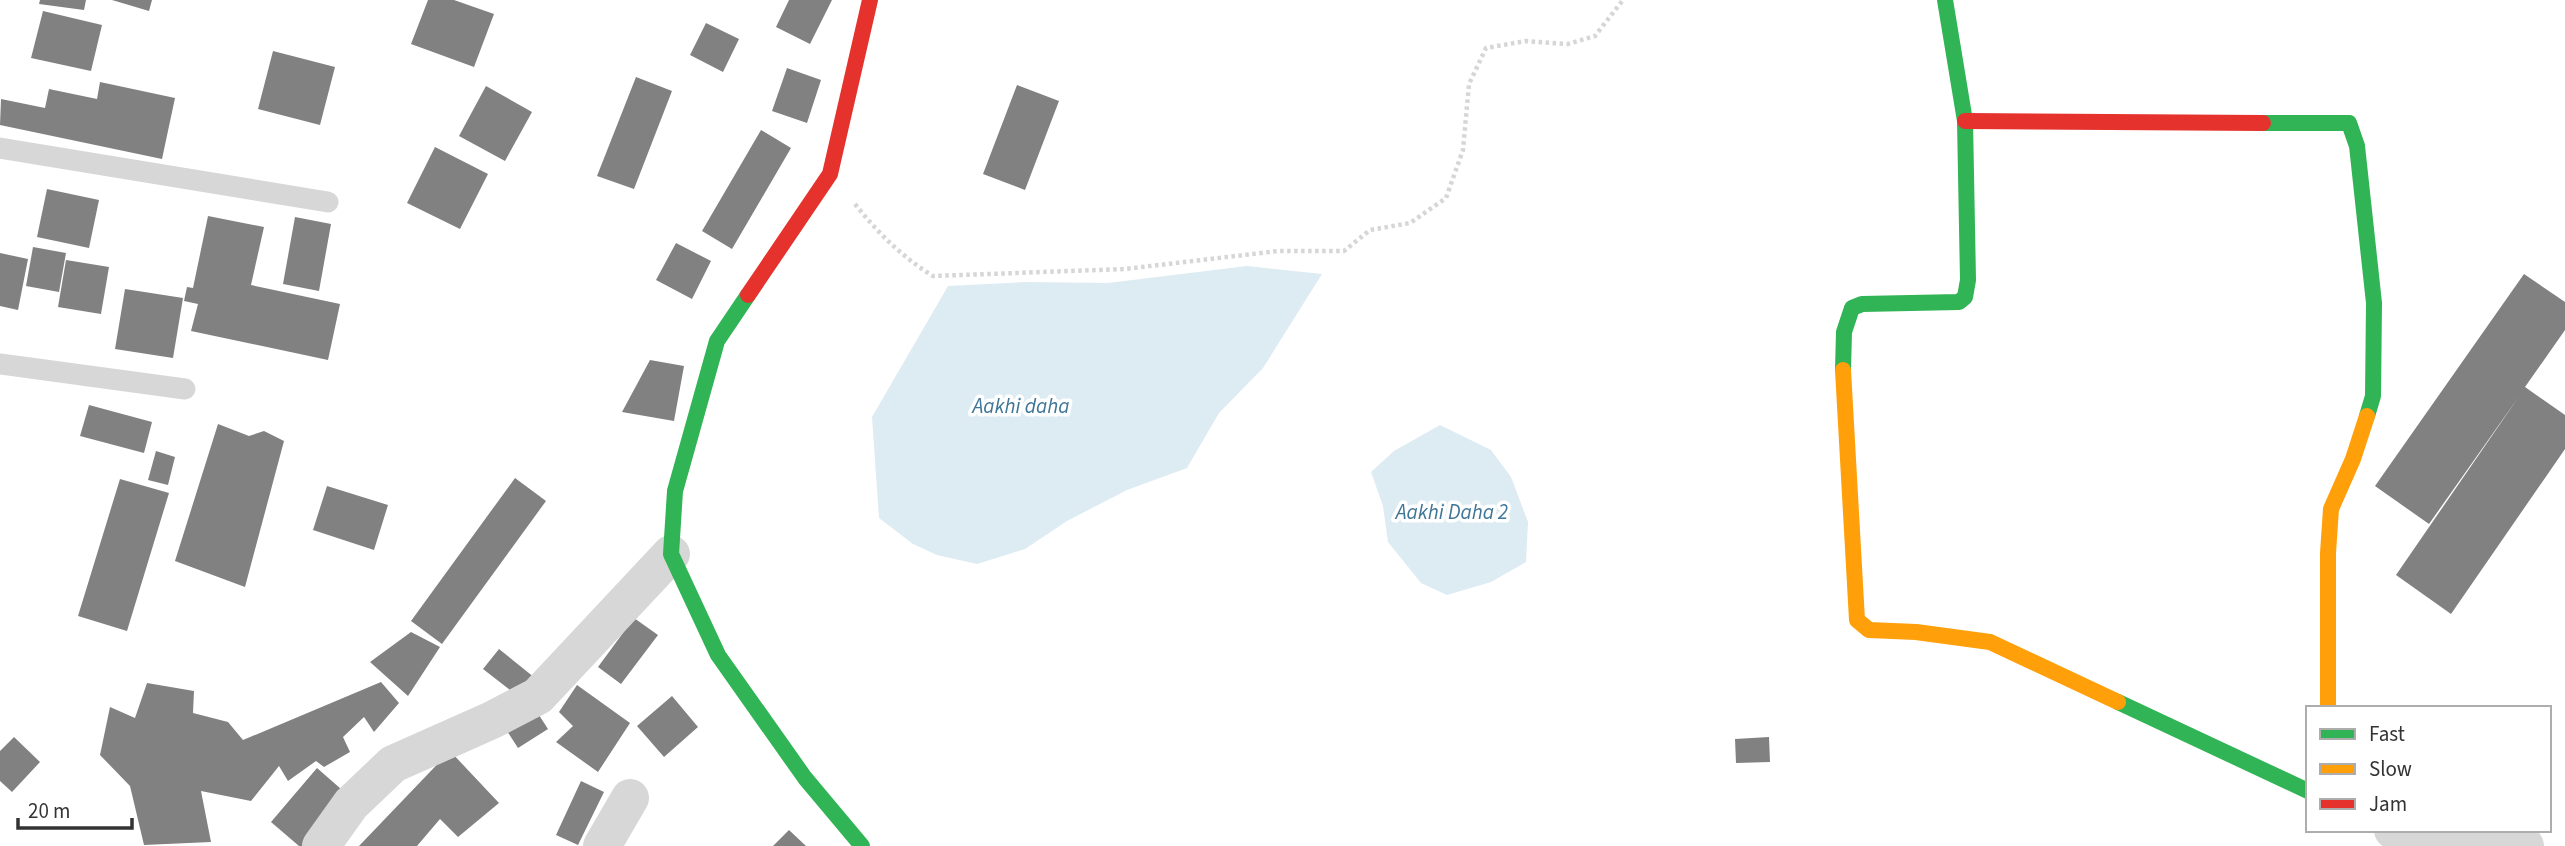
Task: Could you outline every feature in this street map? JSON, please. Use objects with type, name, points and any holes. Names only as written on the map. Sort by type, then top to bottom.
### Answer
[{"type":"street","points":[[862,846],[805,778],[718,655],[671,554],[675,491],[717,341],[830,174],[870,0]]},
{"type":"street","points":[[1945,0],[1965,121],[1968,280],[1965,297],[1959,302],[1862,303],[1852,308],[1844,332],[1843,368],[1857,620],[1868,630],[1916,632],[1990,642],[2306,790]]},
{"type":"street","points":[[1965,121],[2349,124],[2357,146],[2374,303],[2373,396],[2353,459],[2332,509],[2328,553],[2328,706]]},
{"type":"street","points":[[321,846],[351,804],[393,764],[492,720],[538,695],[671,554]]},
{"type":"street","points":[[602,846],[630,798]]},
{"type":"street","points":[[2397,832],[2427,846]]},
{"type":"street","points":[[2440,846],[2458,837],[2481,834],[2525,846]]},
{"type":"lane","points":[[0,148],[328,202]]},
{"type":"lane","points":[[0,364],[185,389]]},
{"type":"path","points":[[830,174],[879,233],[910,262],[933,276],[1125,269],[1278,251],[1343,251],[1370,230],[1410,223],[1446,198],[1463,150],[1469,84],[1486,48],[1526,41],[1568,44],[1595,36],[1623,0]]},
{"type":"water","name":"Aakhi daha","points":[[1247,266],[1322,274],[1263,368],[1219,413],[1187,468],[1127,490],[1067,521],[1025,549],[977,564],[937,555],[913,544],[879,518],[872,417],[948,286],[1026,282],[1108,283]]},
{"type":"water","name":"Aakhi Daha 2","points":[[1440,425],[1491,450],[1511,477],[1528,522],[1526,562],[1491,582],[1447,595],[1421,583],[1388,542],[1383,506],[1371,472],[1394,451]]},
{"type":"building","points":[[40,0],[86,0],[84,10],[39,4]]},
{"type":"building","points":[[112,0],[152,0],[149,11]]},
{"type":"building","points":[[428,0],[454,0],[494,14],[474,67],[411,44]]},
{"type":"building","points":[[789,0],[832,0],[810,44],[776,27]]},
{"type":"building","points":[[43,11],[102,25],[91,71],[31,58]]},
{"type":"building","points":[[706,23],[739,39],[723,72],[690,55]]},
{"type":"building","points":[[273,51],[335,67],[320,125],[258,109]]},
{"type":"building","points":[[787,68],[821,80],[807,123],[772,111]]},
{"type":"building","points":[[636,77],[672,91],[634,189],[597,176]]},
{"type":"building","points":[[100,82],[175,98],[162,159],[0,125],[1,99],[45,108],[49,89],[97,99]]},
{"type":"building","points":[[1017,85],[1059,101],[1025,190],[983,174]]},
{"type":"building","points":[[486,86],[532,112],[505,161],[459,136]]},
{"type":"building","points":[[761,130],[791,148],[732,249],[702,231]]},
{"type":"building","points":[[435,147],[488,174],[460,229],[407,203]]},
{"type":"building","points":[[47,189],[99,200],[89,248],[37,237]]},
{"type":"building","points":[[208,216],[264,227],[251,285],[340,304],[328,360],[191,331],[198,304],[184,301],[187,287],[193,288]]},
{"type":"building","points":[[295,217],[331,224],[319,291],[283,284]]},
{"type":"building","points":[[676,243],[711,261],[692,299],[656,280]]},
{"type":"building","points":[[33,247],[66,253],[59,292],[26,286]]},
{"type":"building","points":[[0,253],[28,259],[18,310],[0,306]]},
{"type":"building","points":[[66,260],[109,267],[101,314],[58,307]]},
{"type":"building","points":[[2524,274],[2565,302],[2565,330],[2525,387],[2565,415],[2565,449],[2451,614],[2396,575],[2520,395],[2429,524],[2375,486]]},
{"type":"building","points":[[125,289],[183,298],[173,358],[115,349]]},
{"type":"building","points":[[650,360],[684,366],[674,421],[622,412]]},
{"type":"building","points":[[89,405],[152,422],[144,453],[80,436]]},
{"type":"building","points":[[218,424],[249,436],[264,431],[284,441],[245,587],[175,561]]},
{"type":"building","points":[[156,451],[175,457],[168,485],[148,480]]},
{"type":"building","points":[[515,478],[546,501],[442,644],[411,621]]},
{"type":"building","points":[[120,479],[169,493],[127,631],[78,616]]},
{"type":"building","points":[[327,486],[388,505],[374,550],[313,530]]},
{"type":"building","points":[[634,618],[658,635],[621,684],[598,667]]},
{"type":"building","points":[[411,632],[440,647],[408,696],[370,662]]},
{"type":"building","points":[[499,649],[535,678],[519,697],[483,669]]},
{"type":"building","points":[[381,682],[399,703],[374,732],[364,717],[343,737],[350,752],[324,767],[316,761],[288,781],[279,766],[251,801],[201,791],[211,842],[144,845],[130,786],[100,755],[110,707],[135,718],[147,683],[194,691],[193,713],[228,722],[243,740]]},
{"type":"building","points":[[577,685],[630,723],[598,772],[556,742],[573,726],[559,712]]},
{"type":"building","points":[[672,696],[698,727],[664,757],[637,726]]},
{"type":"building","points":[[537,712],[548,729],[518,748],[507,731]]},
{"type":"building","points":[[14,737],[40,762],[12,792],[0,781],[0,751]]},
{"type":"building","points":[[1769,737],[1770,762],[1736,763],[1735,739]]},
{"type":"building","points":[[450,751],[499,803],[458,837],[440,819],[417,846],[359,846]]},
{"type":"building","points":[[317,768],[349,796],[307,846],[299,846],[271,822]]},
{"type":"building","points":[[581,781],[604,792],[578,845],[556,835]]},
{"type":"building","points":[[789,830],[806,846],[773,846]]},
{"type":"traffic: fast","points":[[1843,370],[1844,332],[1852,308],[1862,304],[1959,302],[1965,297],[1968,280],[1965,121],[1945,0]]},
{"type":"traffic: fast","points":[[2263,123],[2349,123],[2357,146],[2374,303],[2373,396],[2367,416]]},
{"type":"traffic: fast","points":[[748,295],[717,341],[675,491],[671,554],[718,655],[805,778],[862,846]]},
{"type":"traffic: fast","points":[[2118,702],[2306,790]]},
{"type":"traffic: slow","points":[[1843,370],[1857,620],[1869,630],[1916,632],[1990,642],[2118,702]]},
{"type":"traffic: slow","points":[[2328,706],[2328,553],[2331,509],[2353,459],[2367,416]]},
{"type":"traffic: jam","points":[[748,295],[830,174],[870,0]]},
{"type":"traffic: jam","points":[[1965,121],[2263,123]]}]
